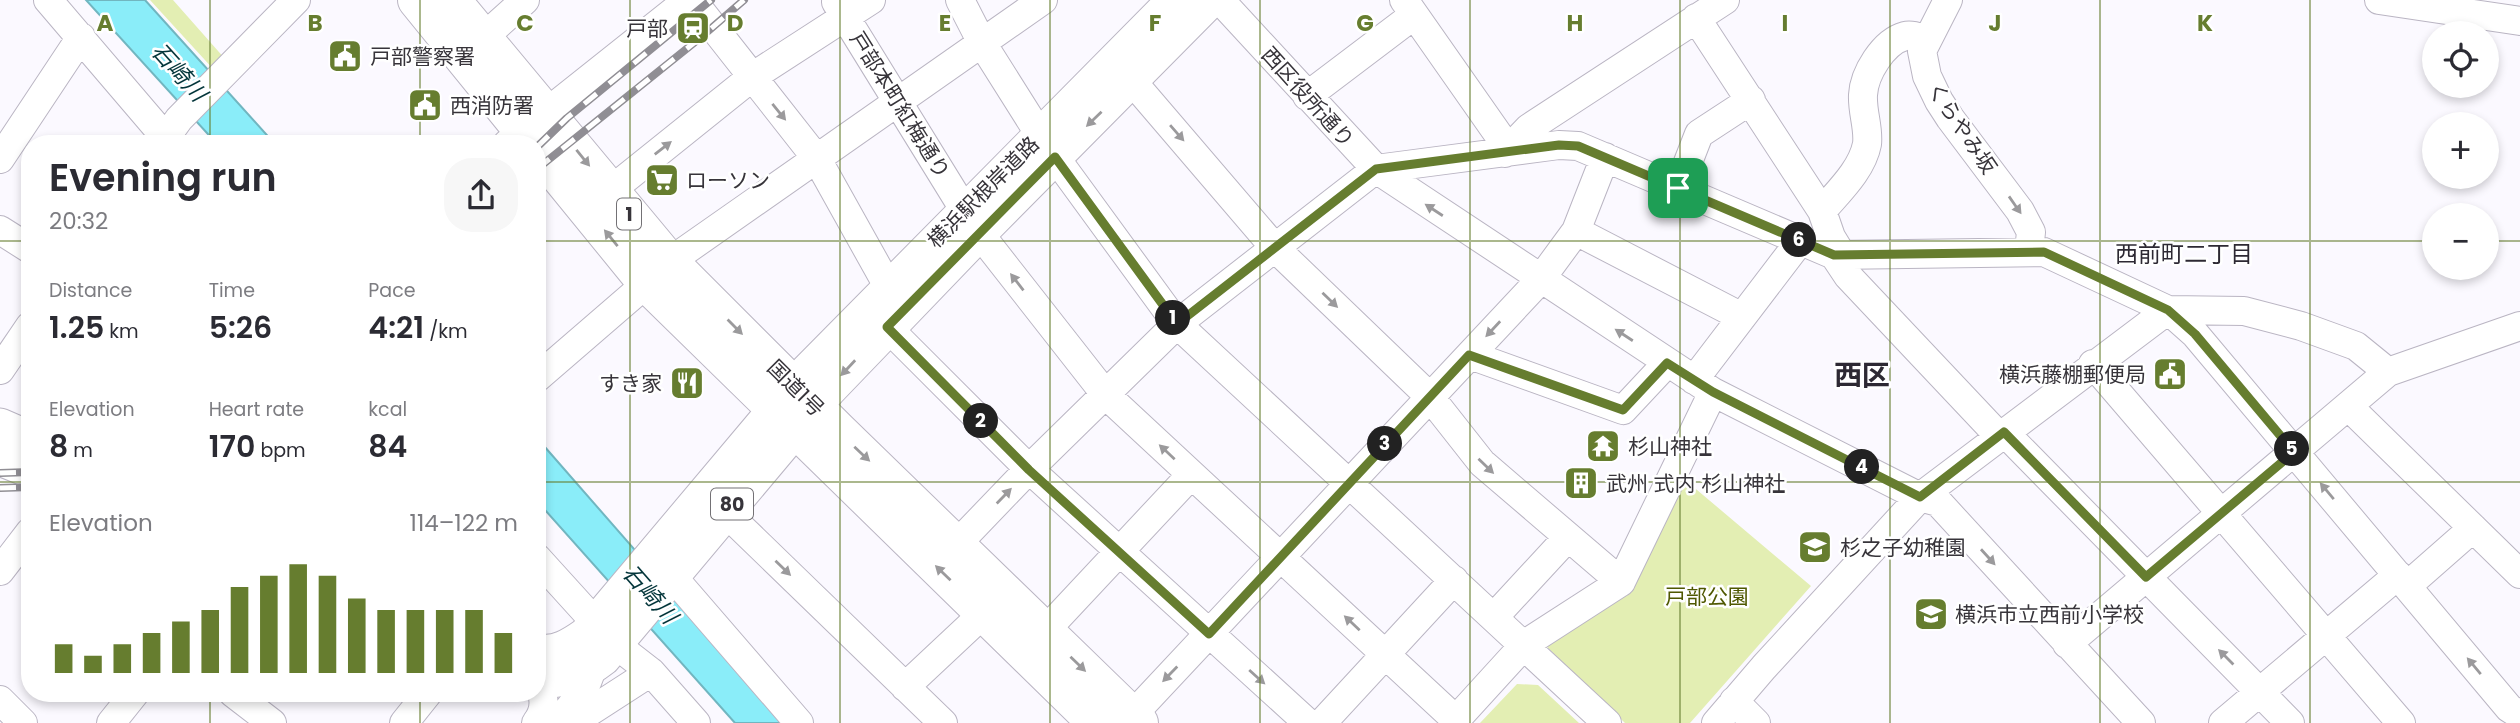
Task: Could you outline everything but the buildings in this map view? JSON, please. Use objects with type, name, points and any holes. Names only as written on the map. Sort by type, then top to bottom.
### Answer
[{"type":"highway","name":"国道1号","points":[[393,0],[448,63],[525,131]]},
{"type":"highway","name":"国道1号","points":[[417,0],[525,131]]},
{"type":"highway","name":"国道1号","points":[[451,0],[475,22],[525,131]]},
{"type":"highway","name":"国道1号","points":[[546,146],[610,191],[658,272]]},
{"type":"highway","name":"国道1号","points":[[546,153],[658,272],[794,407],[984,614],[1123,721]]},
{"type":"highway","name":"国道1号","points":[[794,407],[957,545],[1045,631],[1123,721]]},
{"type":"main road","name":"横浜駅根岸道路","points":[[794,407],[887,327],[972,222],[1048,146],[1175,0]]},
{"type":"main road","name":"横浜駅根岸道路","points":[[1048,146],[1132,81],[1210,0]]},
{"type":"main road","name":"横浜駅根岸道路","points":[[794,407],[889,288],[972,222]]},
{"type":"main road","name":"80","points":[[664,571],[725,512],[794,407]]},
{"type":"main road","name":"80","points":[[546,660],[552,652],[573,644],[586,635],[611,631],[664,571],[794,407]]},
{"type":"main road","points":[[0,426],[21,435]]},
{"type":"main road","points":[[0,458],[21,466]]},
{"type":"street","points":[[48,0],[168,135]]},
{"type":"street","points":[[170,135],[222,73],[296,0]]},
{"type":"street","points":[[475,22],[525,0]]},
{"type":"street","points":[[525,131],[690,0],[817,159],[889,288]]},
{"type":"street","points":[[610,191],[840,8],[871,0]]},
{"type":"street","points":[[960,0],[982,43],[1048,146],[1177,324],[1525,644],[1607,723]]},
{"type":"street","points":[[546,370],[658,272],[1043,0]]},
{"type":"street","name":"西区役所通り","points":[[1220,0],[1376,169],[1704,386],[1920,497],[1938,502],[2141,723]]},
{"type":"street","points":[[1505,153],[1529,128],[1725,0]]},
{"type":"street","points":[[1822,211],[1847,183],[1867,145],[1863,94],[1865,82],[1879,56],[1905,36],[1926,40],[1948,0]]},
{"type":"street","points":[[2379,0],[2520,22]]},
{"type":"street","points":[[1307,96],[1409,7],[1500,137],[1505,153]]},
{"type":"street","name":"戸部本町紅梅通り","points":[[840,8],[972,222],[1105,395],[1455,721]]},
{"type":"street","points":[[1696,18],[1822,211],[1848,276],[2001,434],[2290,723]]},
{"type":"street","points":[[0,159],[81,37]]},
{"type":"street","name":"くらやみ坂","points":[[1926,40],[1922,51],[1931,87],[1950,118],[2020,211],[2031,232],[2029,251]]},
{"type":"street","points":[[1132,81],[1275,248],[1430,397],[1482,463],[1621,582]]},
{"type":"street","points":[[1678,188],[1699,134],[1751,100]]},
{"type":"street","points":[[957,545],[1177,324],[1376,169],[1559,145],[1578,146],[1838,255],[2044,252],[2168,310],[2195,334],[2514,717]]},
{"type":"street","points":[[1123,721],[1209,634],[1540,280],[1576,231],[1605,157]]},
{"type":"street","points":[[0,230],[21,243]]},
{"type":"street","points":[[1576,231],[1742,317]]},
{"type":"street","points":[[1455,721],[1525,644],[1621,582],[1704,386],[1742,317],[1800,241]]},
{"type":"street","points":[[1716,723],[1920,497],[2168,310],[2244,311],[2301,326],[2356,346],[2388,372]]},
{"type":"street","points":[[2067,643],[2388,372],[2520,326]]},
{"type":"street","points":[[887,327],[1029,470],[1308,723]]},
{"type":"street","points":[[0,370],[21,339]]},
{"type":"street","points":[[1469,355],[1623,410],[1667,363]]},
{"type":"street","points":[[2093,364],[2401,723]]},
{"type":"street","points":[[2348,406],[2520,573]]},
{"type":"street","points":[[1045,631],[1191,475]]},
{"type":"street","points":[[725,512],[943,723]]},
{"type":"street","points":[[2223,723],[2325,636],[2473,528]]},
{"type":"street","points":[[1494,617],[1568,537]]},
{"type":"street","points":[[0,571],[21,544]]},
{"type":"street","points":[[546,567],[651,672],[696,723]]},
{"type":"street","points":[[664,571],[799,723]]},
{"type":"street","points":[[1322,723],[1454,580]]},
{"type":"street","points":[[905,687],[984,614]]},
{"type":"street","points":[[573,717],[590,703],[611,631]]},
{"type":"street","points":[[573,717],[651,672]]},
{"type":"street","points":[[0,700],[23,723]]},
{"type":"street","points":[[1734,701],[1756,723]]},
{"type":"street","points":[[111,723],[128,702]]},
{"type":"street","points":[[404,723],[421,702]]},
{"type":"street","points":[[536,723],[542,715],[545,702]]},
{"type":"green space","points":[[150,0],[173,0],[226,60],[215,71]]},
{"type":"green space","name":"戸部公園","points":[[1684,479],[1811,586],[1690,723],[1625,723],[1543,643],[1630,591]]},
{"type":"green space","points":[[1517,684],[1538,685],[1579,723],[1480,723]]},
{"type":"water","name":"石崎川","points":[[86,0],[145,0],[267,135],[209,135]]},
{"type":"water","name":"石崎川","points":[[546,448],[786,723],[735,723],[546,511]]},
{"type":"railway","points":[[546,138],[711,0]]},
{"type":"railway","points":[[546,162],[744,0]]},
{"type":"railway","points":[[0,473],[21,472]]},
{"type":"railway","points":[[0,488],[21,487]]},
{"type":"place","name":"戸部","points":[[693,28]]},
{"type":"place","name":"戸部警察署","points":[[345,56]]},
{"type":"place","name":"西消防署","points":[[425,105]]},
{"type":"place","name":"ローソン","points":[[662,180]]},
{"type":"place","name":"横浜藤棚郵便局","points":[[2170,374]]},
{"type":"place","name":"すき家","points":[[687,383]]},
{"type":"place","name":"杉山神社","points":[[1603,446]]},
{"type":"place","name":"武州 式内 杉山神社","points":[[1581,483]]},
{"type":"place","name":"杉之子幼稚園","points":[[1815,547]]},
{"type":"place","name":"横浜市立西前小学校","points":[[1931,614]]},
{"type":"district","name":"西前町二丁目","points":[[2184,254]]},
{"type":"district","name":"西区","points":[[1862,375]]},
{"type":"route","points":[[1559,145],[1578,146],[1678,188],[1834,255],[2044,252],[2168,310],[2195,334],[2294,452],[2146,577],[2004,432],[1920,497],[1713,392],[1667,363],[1623,410],[1469,355],[1209,634],[1029,470],[887,327],[1055,157],[1177,324],[1376,169],[1559,145]]}]
